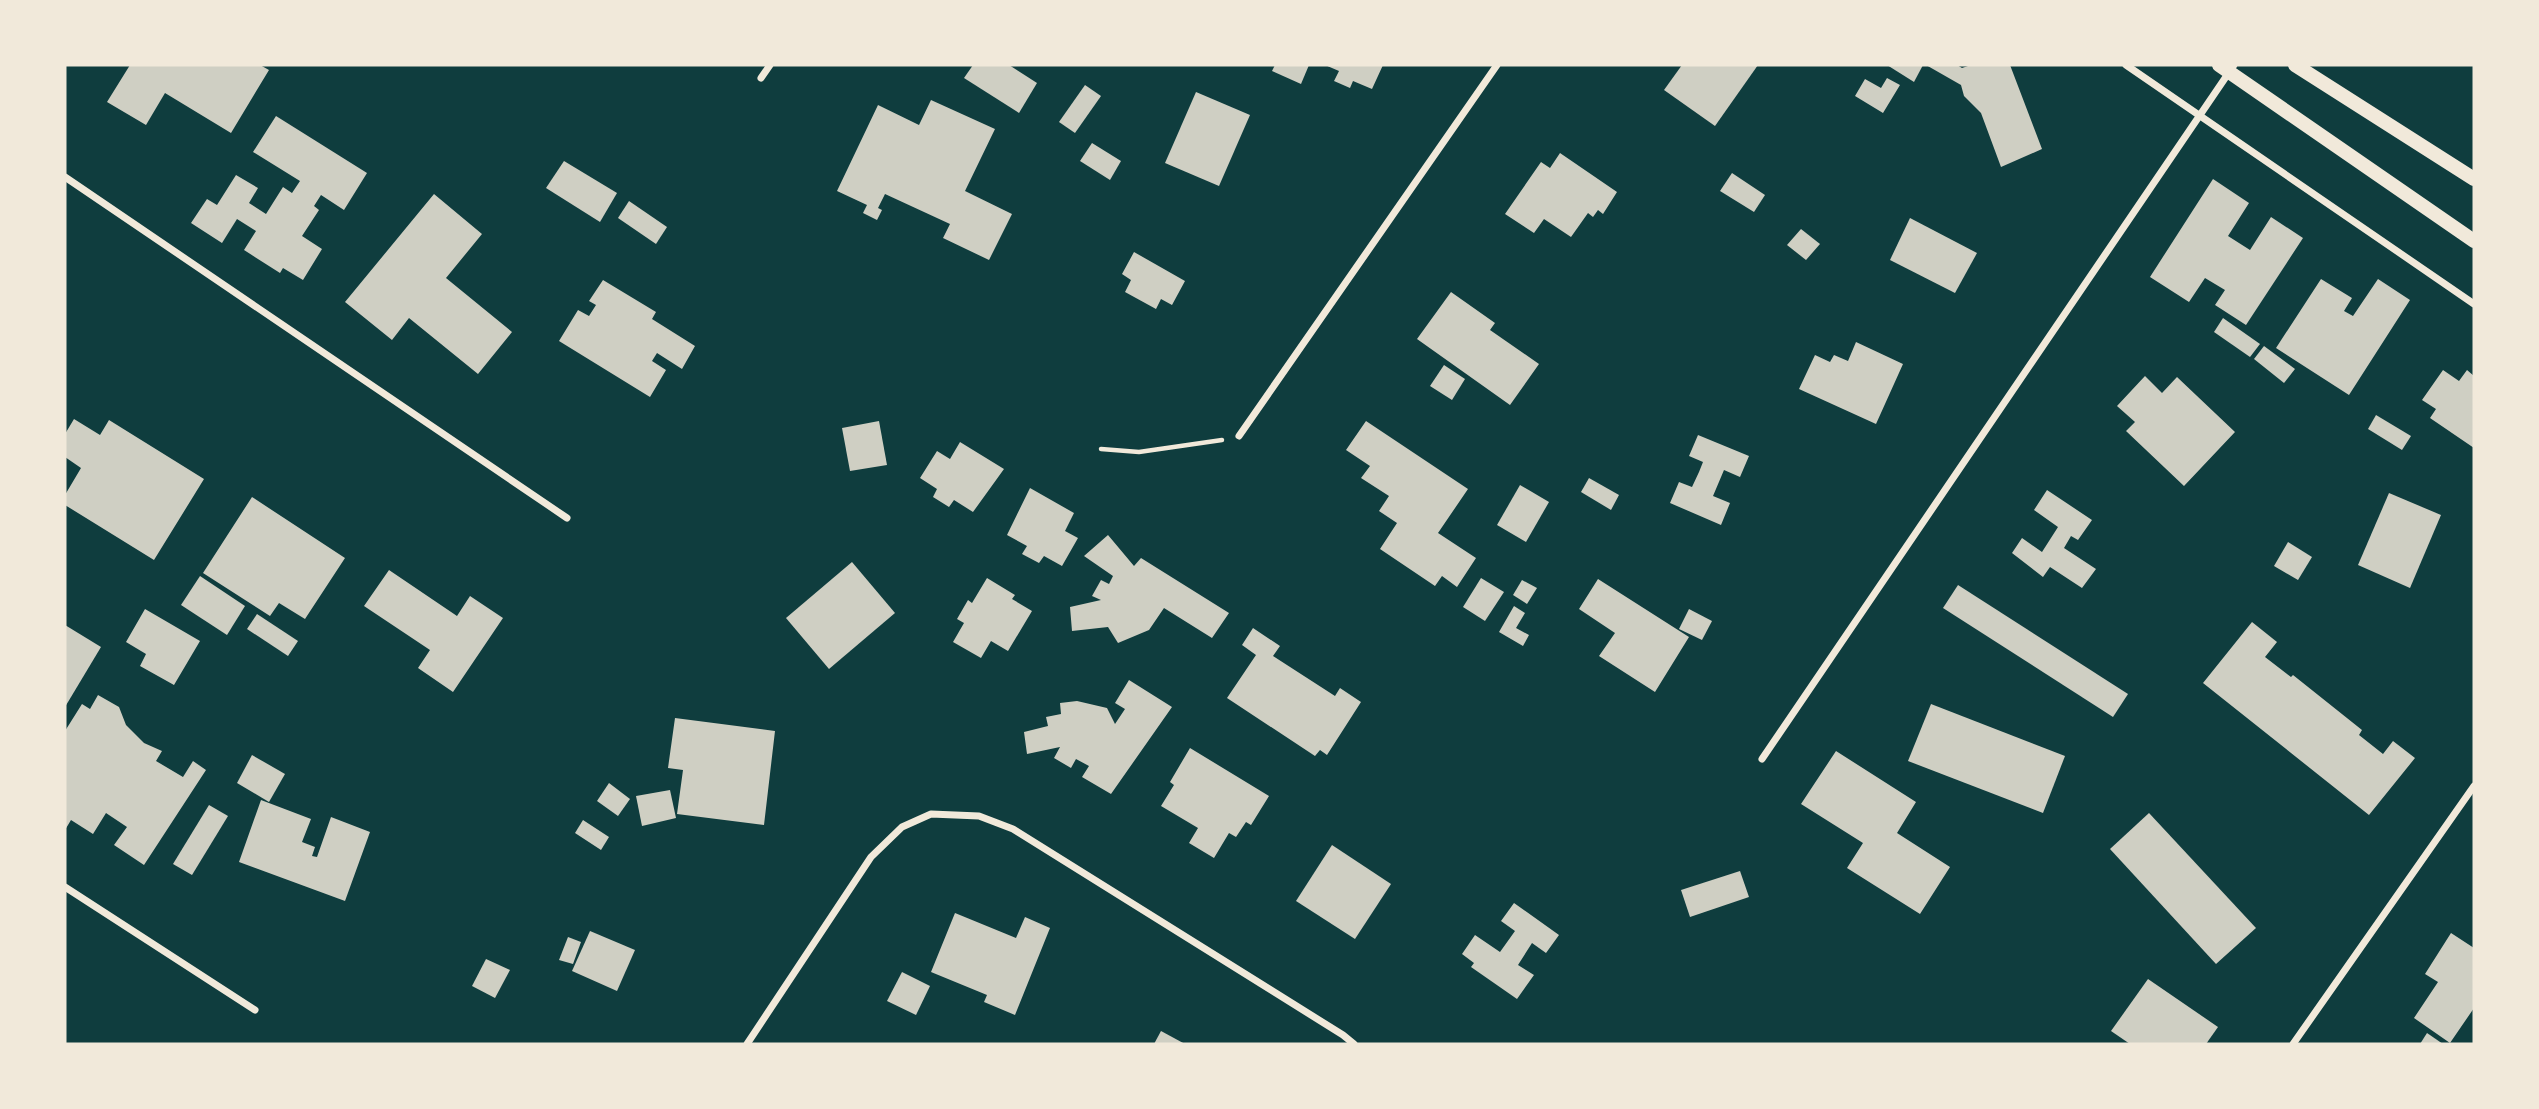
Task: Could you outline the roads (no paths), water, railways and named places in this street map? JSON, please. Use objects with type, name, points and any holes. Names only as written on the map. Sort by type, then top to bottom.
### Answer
[{"type":"main road","points":[[2295,65],[2474,179]]},
{"type":"main road","points":[[2228,67],[2474,241]]},
{"type":"street","points":[[761,78],[770,65]]},
{"type":"street","points":[[1239,436],[1497,65]]},
{"type":"street","points":[[2126,65],[2474,304]]},
{"type":"street","points":[[1762,759],[2199,115],[2228,67]]},
{"type":"street","points":[[65,177],[567,518]]},
{"type":"street","points":[[2293,1044],[2474,786]]},
{"type":"street","points":[[747,1044],[871,857],[902,827],[931,814],[979,816],[1013,829],[1354,1044]]},
{"type":"street","points":[[65,887],[255,1010]]}]
